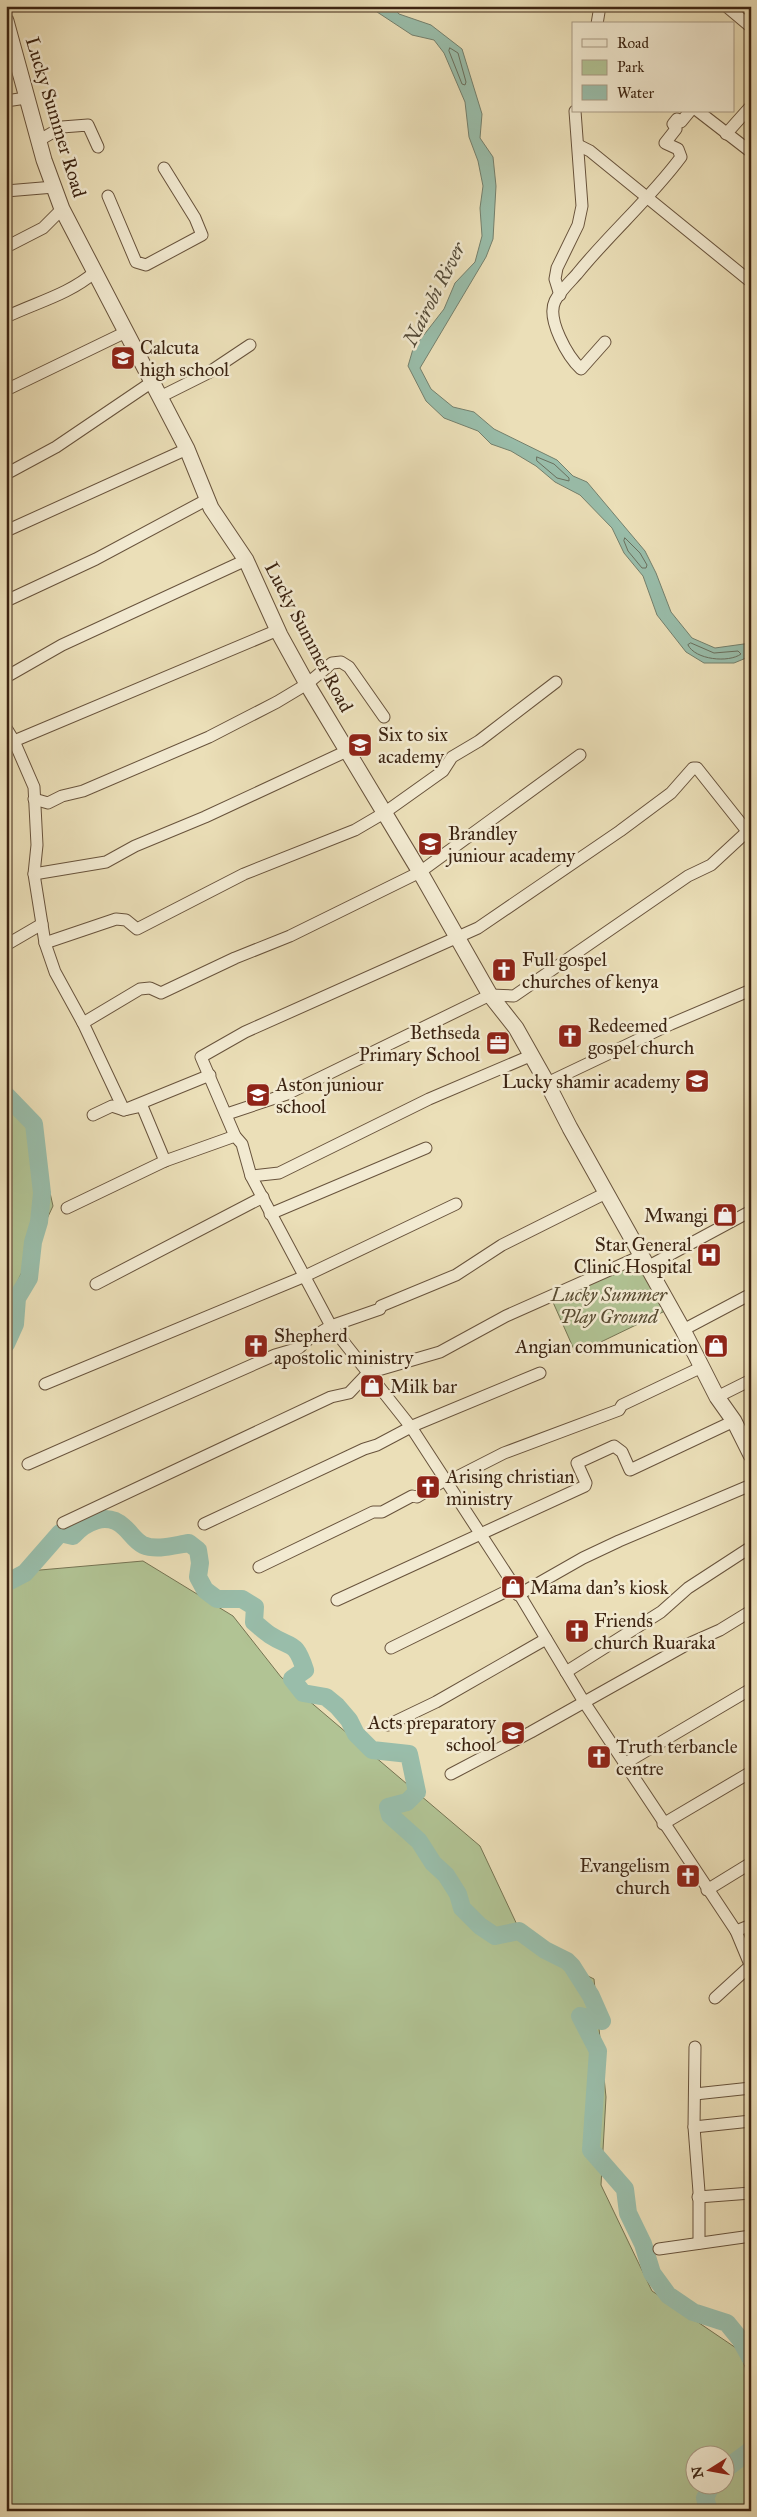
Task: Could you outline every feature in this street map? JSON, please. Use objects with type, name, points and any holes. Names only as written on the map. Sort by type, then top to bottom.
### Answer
[{"type":"street","points":[[597,22],[600,6]]},
{"type":"street","points":[[726,6],[751,27]]},
{"type":"street","name":"Lucky Summer Road","points":[[6,21],[38,141],[62,209],[187,449],[211,508],[246,560],[278,630],[307,684],[420,872],[490,995],[516,1028],[683,1330],[717,1398],[734,1421],[751,1455]]},
{"type":"street","points":[[6,101],[26,98]]},
{"type":"street","points":[[726,134],[751,106]]},
{"type":"street","points":[[560,295],[555,279],[557,268],[578,225],[582,206],[575,112]]},
{"type":"street","points":[[605,342],[581,369],[573,362],[553,320],[554,301],[598,248],[653,193],[681,157],[678,149],[665,143],[676,129],[673,124],[678,119],[681,122],[689,112]]},
{"type":"street","points":[[699,112],[751,152]]},
{"type":"street","points":[[38,141],[62,127],[88,125],[98,147]]},
{"type":"street","points":[[578,145],[590,151],[751,282]]},
{"type":"street","points":[[108,196],[136,262],[146,265],[202,235],[195,218],[164,168]]},
{"type":"street","points":[[6,191],[54,187]]},
{"type":"street","points":[[6,247],[43,228],[62,209]]},
{"type":"street","points":[[6,317],[62,295],[80,285],[95,272]]},
{"type":"street","points":[[6,390],[126,332]]},
{"type":"street","points":[[160,396],[208,373],[250,345]]},
{"type":"street","points":[[6,474],[56,447],[152,382]]},
{"type":"street","points":[[6,531],[187,449]]},
{"type":"street","points":[[6,601],[96,559],[208,499]]},
{"type":"street","points":[[6,677],[62,645],[246,560]]},
{"type":"street","points":[[14,741],[278,630]]},
{"type":"street","points":[[34,799],[48,803],[62,796],[83,791],[210,737],[307,684],[332,663],[341,662],[349,667],[384,717]]},
{"type":"street","points":[[45,942],[116,918],[126,920],[137,929],[244,874],[355,830],[384,813],[443,771],[452,757],[479,741],[556,682]]},
{"type":"street","points":[[6,728],[14,741],[34,787],[37,845],[34,874],[45,942],[55,972],[83,1023],[124,1110]]},
{"type":"street","points":[[34,874],[106,862],[135,846],[205,817],[347,751]]},
{"type":"street","points":[[83,1023],[146,987],[162,992],[235,958],[290,936],[420,872],[580,755]]},
{"type":"street","points":[[227,1114],[287,1094],[490,995],[514,996],[688,876],[711,864],[749,829],[697,768],[693,768],[671,793],[620,831],[478,928],[245,1032],[202,1056],[201,1060],[210,1075],[235,1136],[242,1144],[251,1176],[303,1277],[331,1326],[410,1427],[516,1591],[662,1824],[736,1931],[750,1966],[715,1998]]},
{"type":"street","points":[[6,944],[42,924]]},
{"type":"street","points":[[547,1083],[671,1024],[751,990]]},
{"type":"street","points":[[251,1176],[285,1170],[315,1153],[429,1099],[530,1056]]},
{"type":"street","points":[[124,1110],[210,1075]]},
{"type":"street","points":[[93,1115],[112,1106],[124,1110],[142,1106],[164,1161]]},
{"type":"street","points":[[67,1208],[164,1161],[235,1136]]},
{"type":"street","points":[[270,1214],[426,1148]]},
{"type":"street","points":[[28,1464],[275,1355],[299,1348],[308,1339],[331,1326],[380,1310],[380,1306],[456,1275],[502,1245],[606,1193]]},
{"type":"street","points":[[96,1284],[263,1197]]},
{"type":"street","points":[[45,1384],[303,1277],[456,1204]]},
{"type":"street","points":[[63,1523],[331,1396],[349,1393],[368,1372],[440,1352],[506,1316],[644,1262],[751,1211]]},
{"type":"street","points":[[683,1330],[751,1294]]},
{"type":"street","points":[[258,1567],[373,1512],[382,1512],[412,1496],[417,1497],[445,1480],[454,1479],[504,1453],[605,1416],[631,1401],[702,1367]]},
{"type":"street","points":[[204,1524],[364,1448],[377,1445],[410,1427],[540,1372]]},
{"type":"street","points":[[717,1398],[751,1380]]},
{"type":"street","points":[[337,1600],[585,1486],[586,1483],[577,1463],[614,1446],[622,1452],[630,1470],[734,1421]]},
{"type":"street","points":[[390,1648],[592,1554],[751,1485]]},
{"type":"street","points":[[566,1672],[661,1612],[688,1588],[751,1547]]},
{"type":"street","points":[[450,1774],[686,1645],[720,1630],[751,1611]]},
{"type":"street","points":[[388,1725],[436,1702],[546,1639]]},
{"type":"street","points":[[624,1764],[751,1689]]},
{"type":"street","points":[[662,1824],[751,1772]]},
{"type":"street","points":[[708,1890],[751,1863]]},
{"type":"street","points":[[736,1931],[751,1925]]},
{"type":"street","points":[[695,2048],[694,2127],[699,2192],[698,2243]]},
{"type":"street","points":[[695,2094],[751,2088]]},
{"type":"street","points":[[694,2127],[751,2121]]},
{"type":"street","points":[[698,2197],[751,2194]]},
{"type":"street","points":[[658,2249],[751,2236]]},
{"type":"green space","points":[[6,1102],[32,1113],[53,1206],[6,1306]]},
{"type":"green space","name":"Lucky Summer Play Ground","points":[[639,1257],[667,1310],[576,1354],[552,1300]]},
{"type":"green space","points":[[143,1561],[233,1616],[281,1677],[480,1846],[527,1946],[594,1979],[606,2097],[601,2185],[652,2291],[739,2350],[751,2383],[751,2511],[6,2511],[6,1573]]},
{"type":"water","points":[[368,6],[392,6],[399,14],[431,25],[462,49],[482,114],[480,138],[493,157],[496,186],[493,239],[486,257],[420,368],[431,389],[453,407],[474,412],[494,429],[557,460],[573,476],[587,482],[645,551],[671,612],[692,638],[715,648],[751,643],[751,656],[734,663],[704,663],[686,652],[657,615],[643,576],[624,553],[612,528],[580,495],[555,482],[536,466],[511,451],[491,444],[478,431],[444,418],[426,401],[408,366],[413,349],[444,309],[455,283],[475,262],[482,236],[480,208],[483,186],[478,161],[469,137],[465,102],[444,53],[434,40],[412,35]]},
{"type":"waterway","points":[[6,1095],[34,1124],[42,1193],[29,1278],[17,1298],[15,1324],[6,1344]]},
{"type":"waterway","points":[[6,1583],[25,1573],[60,1533],[73,1536],[84,1526],[97,1520],[104,1519],[117,1522],[135,1539],[148,1547],[166,1547],[189,1543],[198,1550],[200,1563],[198,1577],[205,1590],[217,1599],[242,1599],[255,1607],[254,1622],[270,1635],[295,1649],[305,1670],[292,1679],[303,1693],[326,1697],[337,1706],[349,1720],[356,1734],[372,1750],[409,1754],[417,1792],[407,1802],[388,1807],[390,1815],[419,1841],[433,1863],[446,1875],[458,1894],[462,1908],[480,1926],[495,1936],[519,1931],[545,1950],[567,1961],[572,1966],[591,1996],[602,2021],[580,2016],[598,2051],[591,2150],[625,2189],[628,2213],[643,2244],[652,2273],[668,2295],[693,2312],[727,2323],[740,2339],[751,2359]]},
{"type":"waterway","points":[[734,2463],[751,2450]]},
{"type":"waterway","points":[[707,2494],[705,2498],[709,2511]]},
{"type":"place","name":"Calcuta high school","points":[[123,358]]},
{"type":"place","name":"Six to six academy","points":[[360,745]]},
{"type":"place","name":"Brandley juniour academy","points":[[430,844]]},
{"type":"place","name":"Full gospel churches of kenya","points":[[504,970]]},
{"type":"place","name":"Redeemed gospel church","points":[[570,1036]]},
{"type":"place","name":"Bethseda Primary School","points":[[498,1043]]},
{"type":"place","name":"Lucky shamir academy","points":[[697,1081]]},
{"type":"place","name":"Aston juniour school","points":[[258,1095]]},
{"type":"place","name":"Mwangi","points":[[725,1215]]},
{"type":"place","name":"Star General Clinic Hospital","points":[[709,1255]]},
{"type":"place","name":"Shepherd apostolic ministry","points":[[256,1346]]},
{"type":"place","name":"Angian communication","points":[[716,1346]]},
{"type":"place","name":"Milk bar","points":[[372,1386]]},
{"type":"place","name":"Arising christian ministry","points":[[428,1487]]},
{"type":"place","name":"Mama dan's kiosk","points":[[513,1587]]},
{"type":"place","name":"Friends church Ruaraka","points":[[577,1631]]},
{"type":"place","name":"Acts preparatory school","points":[[513,1733]]},
{"type":"place","name":"Truth terbancle centre","points":[[599,1757]]},
{"type":"place","name":"Evangelism church","points":[[688,1876]]},
{"type":"water label","name":"Nairobi River","points":[[434,294]]}]
